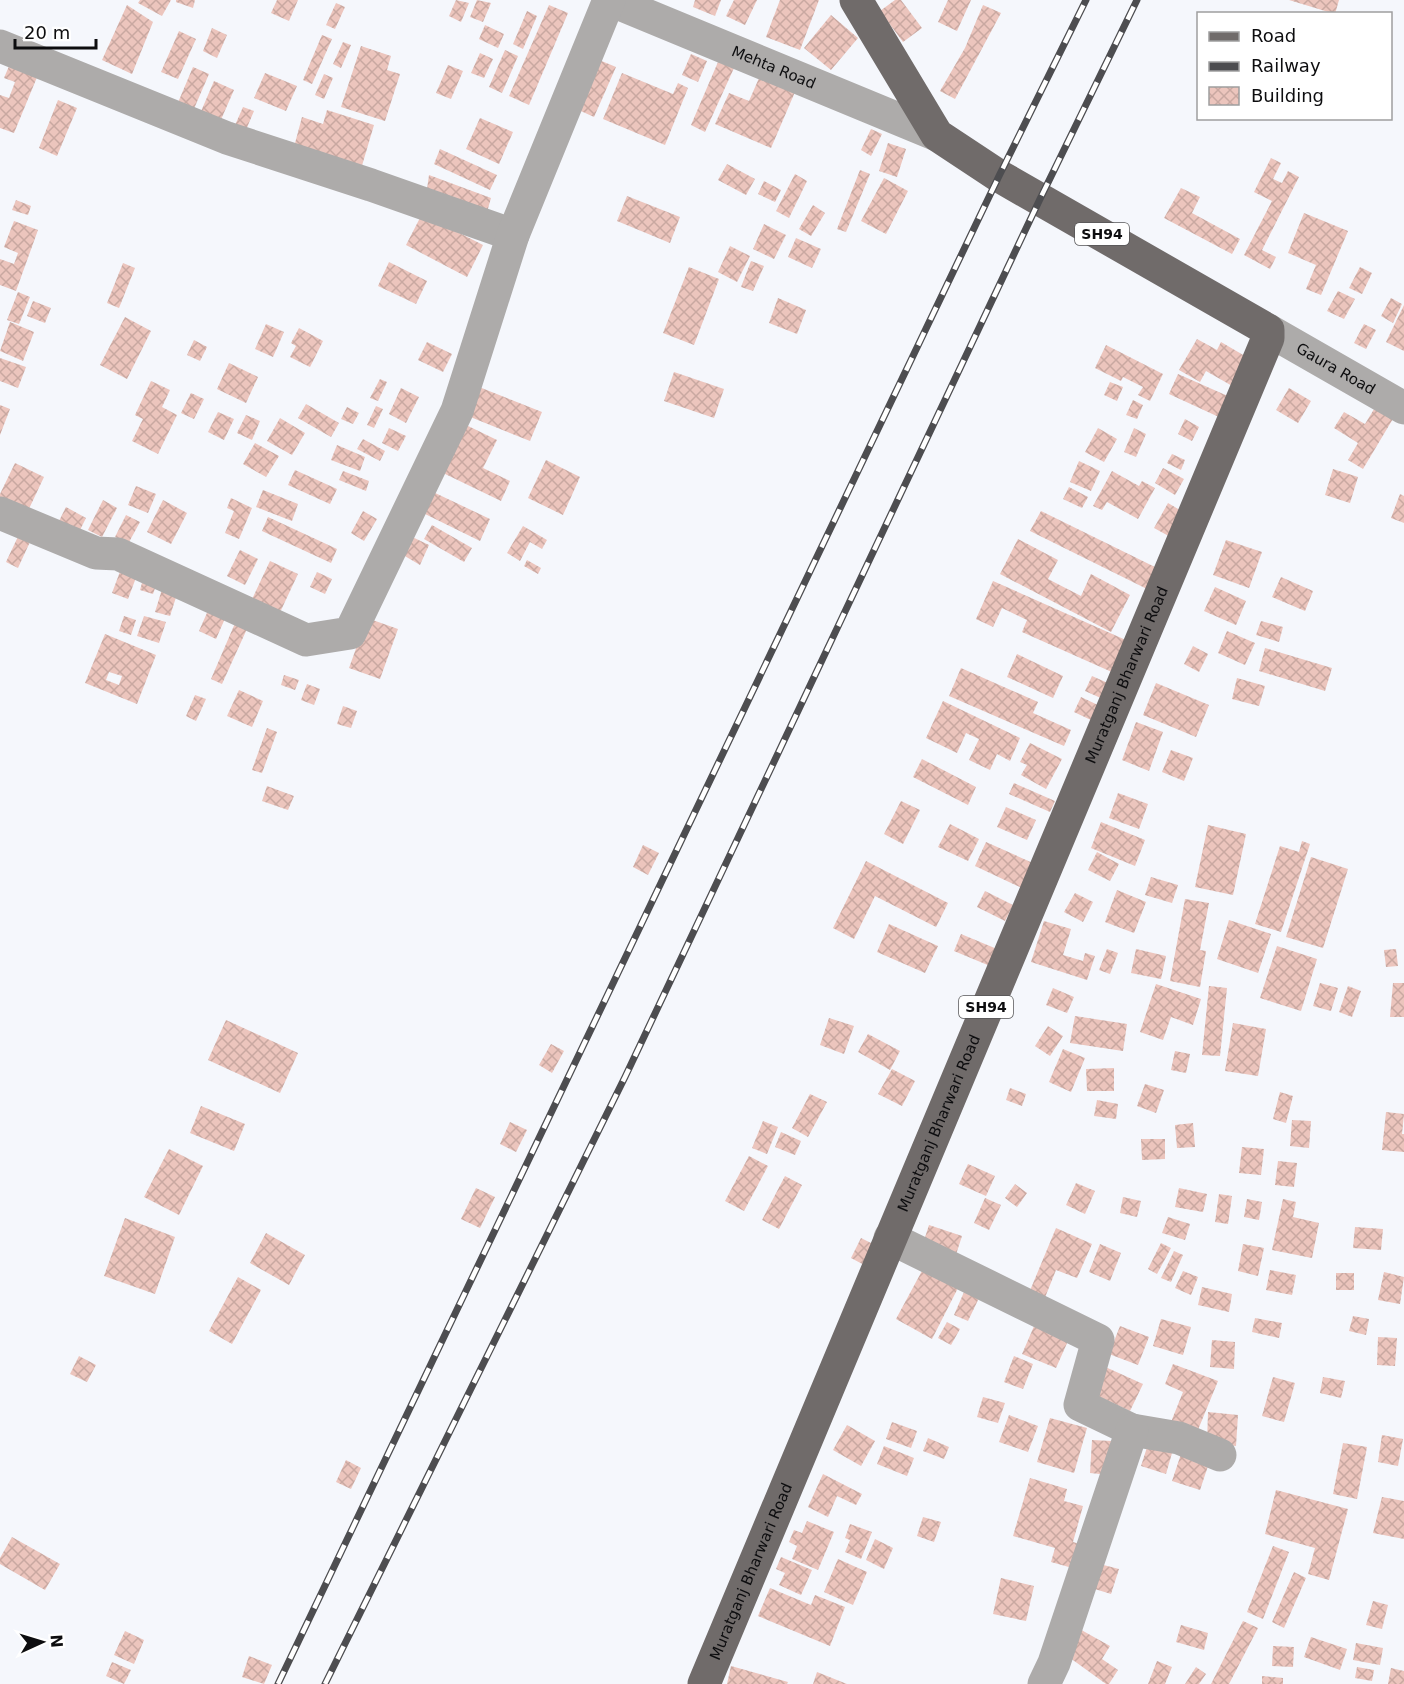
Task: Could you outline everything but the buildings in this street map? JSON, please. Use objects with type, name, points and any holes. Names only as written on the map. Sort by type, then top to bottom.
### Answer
[{"type":"main road","name":"SH94","points":[[856,0],[937,135],[999,176],[1268,330]]},
{"type":"main road","name":"Muratganj Bharwari Road","points":[[704,1684],[1268,338],[1268,330]]},
{"type":"street","name":"Mehta Road","points":[[609,0],[937,135]]},
{"type":"street","points":[[0,513],[96,553],[118,554],[306,640],[350,633],[457,411],[513,235],[609,0]]},
{"type":"street","points":[[0,46],[227,138],[513,235]]},
{"type":"street","name":"Gaura Road","points":[[1268,330],[1404,408]]},
{"type":"street","points":[[890,1238],[1098,1340],[1080,1405],[1132,1430],[1179,1438],[1220,1455]]},
{"type":"street","points":[[1044,1684],[1054,1663],[1132,1430]]},
{"type":"railway","points":[[278,1684],[999,176],[1086,0]]},
{"type":"railway","points":[[325,1684],[625,1077],[1040,199],[1137,0]]}]
